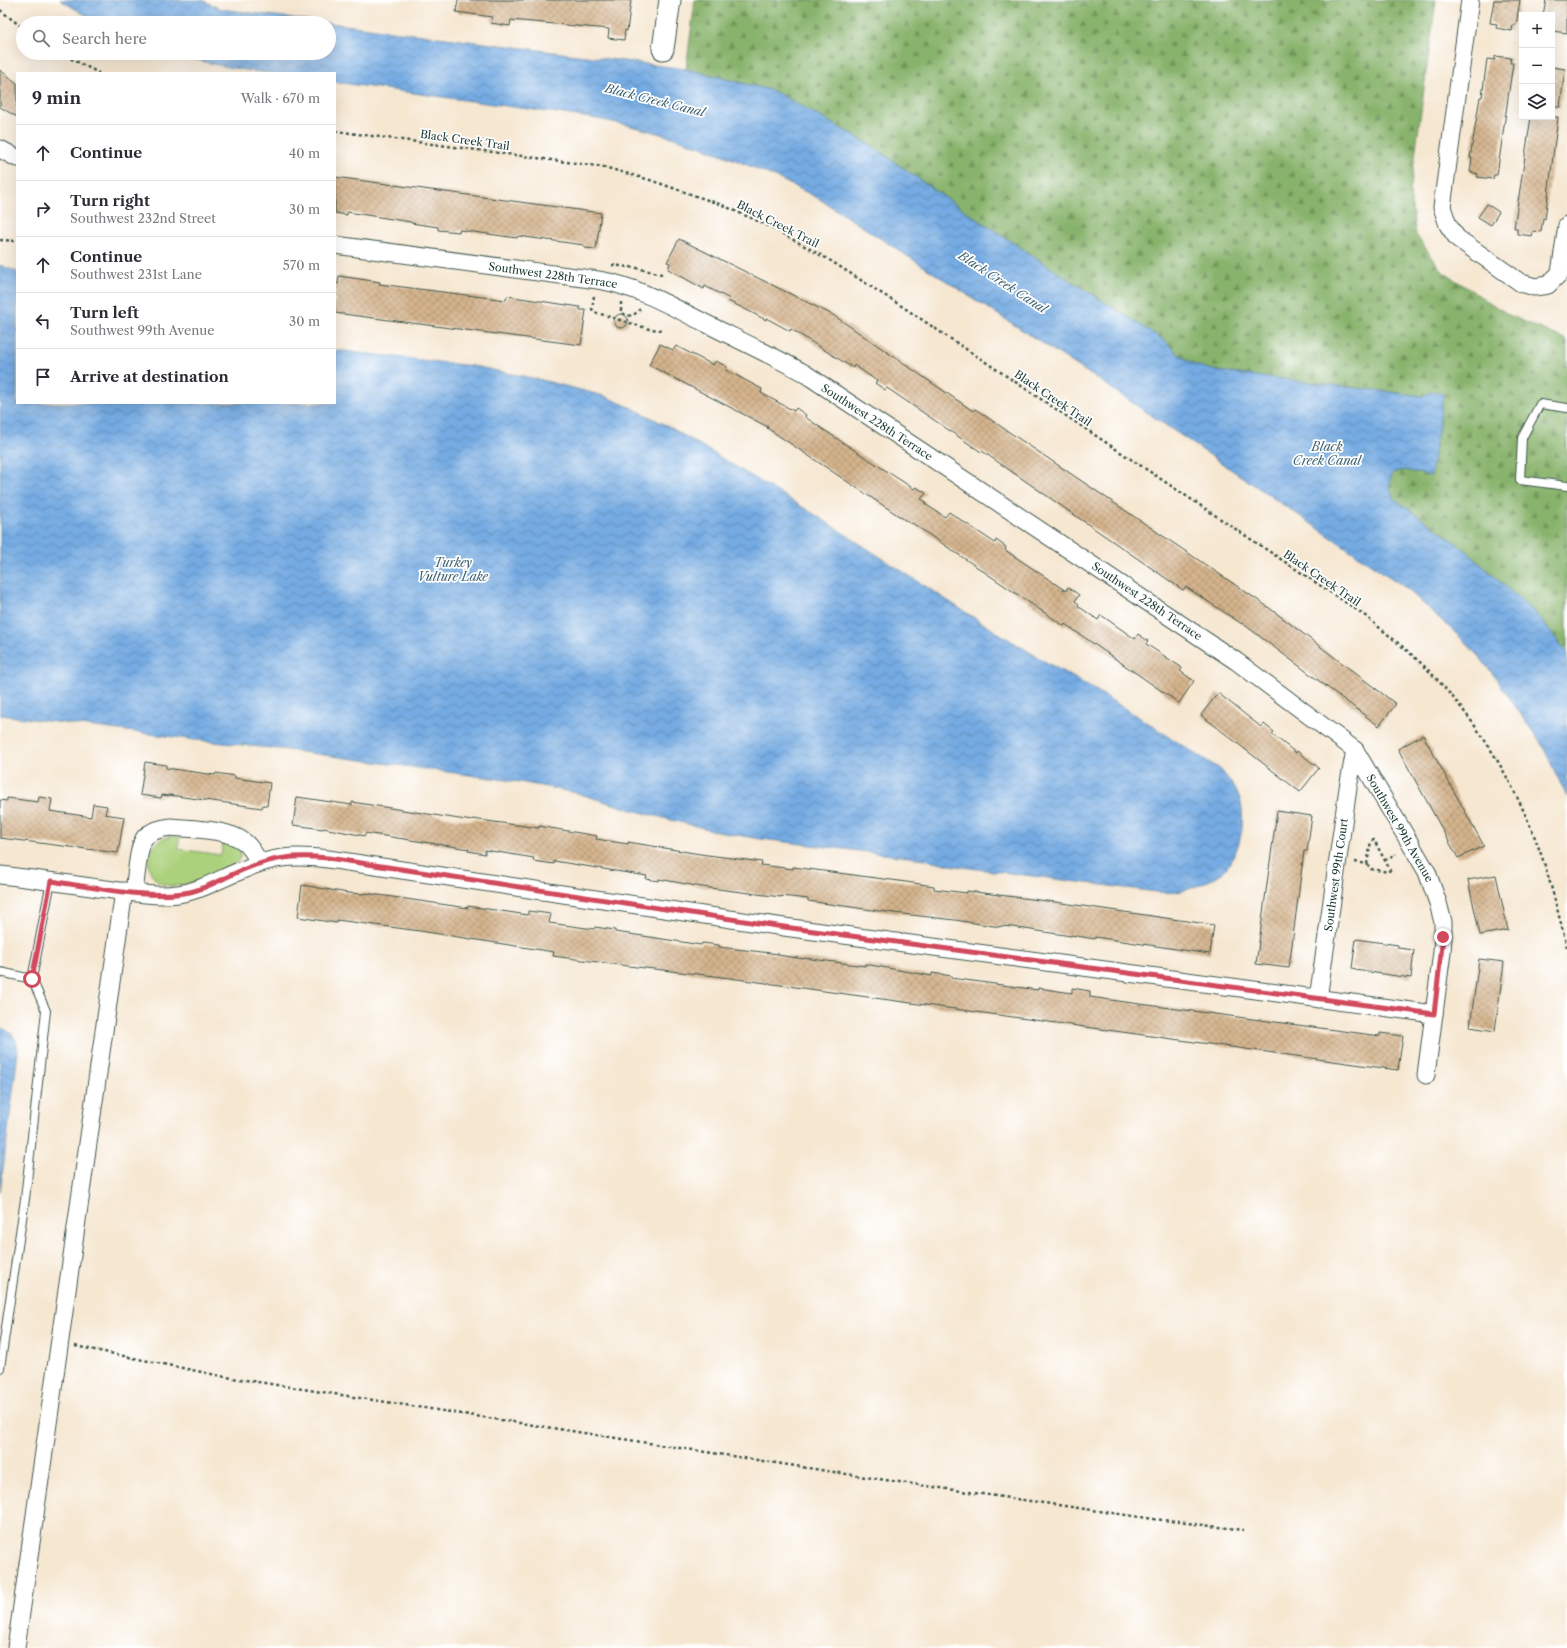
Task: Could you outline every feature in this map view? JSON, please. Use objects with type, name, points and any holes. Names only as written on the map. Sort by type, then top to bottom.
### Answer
[{"type":"street","points":[[663,49],[670,0]]},
{"type":"street","points":[[1470,0],[1442,207],[1448,225],[1457,238],[1521,284],[1534,287],[1548,285],[1560,273],[1567,225]]},
{"type":"street","points":[[0,149],[16,157]]},
{"type":"street","name":"Southwest 228th Terrace","points":[[336,246],[621,284],[654,298],[760,349],[810,378],[1236,661],[1355,750]]},
{"type":"street","name":"Southwest 99th Court","points":[[1318,999],[1348,788],[1355,750]]},
{"type":"street","name":"Southwest 99th Avenue","points":[[1355,750],[1427,872],[1438,903],[1443,937],[1426,1075]]},
{"type":"street","points":[[16,1648],[58,1343],[129,892],[141,845],[145,837],[154,831],[163,828],[171,827],[227,834],[236,836],[245,842],[260,863]]},
{"type":"street","points":[[0,875],[129,892],[165,895],[189,892],[211,885],[239,871],[279,858],[292,856],[328,858],[784,927],[1434,1014]]},
{"type":"lane","points":[[1567,408],[1540,404],[1522,438],[1520,480],[1567,486]]},
{"type":"lane","points":[[0,1368],[25,1199],[46,1011],[32,979],[51,881]]},
{"type":"lane","points":[[0,972],[32,979]]},
{"type":"path","points":[[0,10],[16,23]]},
{"type":"path","points":[[74,60],[97,72]]},
{"type":"path","name":"Black Creek Trail","points":[[336,130],[604,168],[657,183],[722,205],[769,226],[831,261],[913,313],[1363,614],[1423,666],[1459,705],[1480,732],[1510,783],[1530,824],[1542,857],[1567,947]]},
{"type":"path","points":[[0,240],[16,241]]},
{"type":"path","points":[[608,264],[637,268],[665,275]]},
{"type":"path","points":[[594,296],[592,311],[649,329],[664,330]]},
{"type":"path","points":[[621,302],[621,312],[625,315],[631,316],[640,309]]},
{"type":"path","points":[[623,321],[625,315]]},
{"type":"path","points":[[1374,840],[1390,868],[1388,872],[1370,870],[1367,864],[1371,841],[1374,840]]},
{"type":"path","points":[[1385,860],[1396,854]]},
{"type":"path","points":[[1355,862],[1367,864]]},
{"type":"path","points":[[58,1343],[226,1377],[880,1479],[1154,1519],[1244,1530]]},
{"type":"green space","points":[[695,0],[1436,0],[1410,193],[1416,235],[1443,272],[1509,315],[1567,340],[1567,653],[1538,616],[1463,548],[1395,499],[1393,496],[1390,489],[1390,479],[1394,472],[1405,470],[1431,476],[1433,455],[1429,393],[1424,396],[1231,373],[1211,370],[1187,360],[1165,341],[947,199],[869,144],[774,91],[686,69]]},
{"type":"green space","points":[[173,836],[180,837],[178,849],[221,855],[223,842],[231,844],[240,850],[241,854],[239,860],[231,866],[192,882],[179,886],[162,884],[154,878],[150,871],[148,862],[150,853],[155,845],[162,839]]},
{"type":"water","name":"Black Creek Canal","points":[[60,0],[202,0],[221,9],[275,16],[87,16]]},
{"type":"water","name":"Black Creek Canal","points":[[336,24],[686,69],[774,91],[869,144],[947,199],[1165,341],[1180,355],[1195,364],[1211,370],[1231,373],[1423,396],[1434,391],[1442,393],[1442,406],[1431,476],[1405,470],[1394,472],[1390,479],[1391,493],[1395,499],[1463,548],[1538,616],[1567,653],[1567,797],[1542,745],[1482,660],[1462,639],[1406,588],[1099,380],[818,198],[790,184],[708,149],[652,131],[622,124],[592,118],[336,82],[336,72],[259,72],[221,66],[196,60],[336,60]]},
{"type":"water","name":"Turkey Vulture Lake","points":[[0,265],[16,272],[16,404],[336,404],[336,350],[473,366],[542,380],[604,396],[632,408],[670,427],[814,514],[987,626],[1094,689],[1220,769],[1232,783],[1240,799],[1243,819],[1237,848],[1228,866],[1219,876],[1183,891],[1156,892],[955,866],[925,859],[761,839],[719,832],[632,810],[577,793],[520,782],[288,750],[0,715]]},
{"type":"water","points":[[0,1028],[12,1034],[16,1040],[18,1053],[0,1192]]},
{"type":"building","points":[[458,0],[631,0],[627,31],[625,30],[624,40],[608,38],[609,29],[511,20],[510,26],[491,23],[492,17],[456,12]]},
{"type":"building","points":[[1494,0],[1520,0],[1516,25],[1513,25],[1512,31],[1496,28],[1497,24],[1490,23]]},
{"type":"building","points":[[1546,0],[1567,0],[1567,33],[1555,31],[1555,12],[1544,12]]},
{"type":"building","points":[[1495,56],[1511,58],[1510,63],[1513,63],[1497,175],[1494,175],[1493,179],[1477,177],[1478,174],[1470,172],[1472,158],[1470,158],[1480,97],[1482,97],[1487,59],[1495,60]]},
{"type":"building","points":[[1555,67],[1565,69],[1560,107],[1555,107]]},
{"type":"building","points":[[0,70],[16,82],[16,116],[0,107]]},
{"type":"building","points":[[1555,117],[1558,117],[1545,219],[1543,218],[1541,232],[1533,231],[1532,236],[1517,234],[1517,228],[1514,228],[1531,120],[1555,120]]},
{"type":"building","points":[[336,177],[601,213],[596,249],[584,248],[584,245],[518,236],[517,238],[459,230],[459,232],[438,230],[438,227],[347,212],[347,215],[336,213]]},
{"type":"building","points":[[1487,204],[1499,212],[1491,225],[1478,217]]},
{"type":"building","points":[[679,239],[833,315],[973,411],[975,409],[1268,607],[1396,704],[1379,726],[1242,623],[1186,587],[1183,590],[982,451],[981,452],[887,388],[885,390],[875,383],[877,381],[854,365],[853,368],[791,329],[790,331],[766,318],[766,320],[728,301],[730,299],[705,286],[704,289],[668,269],[670,263],[667,262]]},
{"type":"building","points":[[339,276],[380,282],[379,284],[506,300],[507,296],[580,307],[580,310],[586,310],[581,345],[336,313],[336,283],[338,284]]},
{"type":"building","points":[[621,314],[626,316],[628,321],[626,326],[621,328],[616,326],[614,321],[616,316]]},
{"type":"building","points":[[660,344],[673,350],[676,346],[713,365],[716,361],[727,367],[726,370],[762,389],[761,393],[794,411],[796,408],[806,415],[805,417],[842,442],[914,489],[916,487],[926,493],[921,499],[926,502],[925,504],[945,517],[949,512],[995,543],[996,540],[1006,547],[1005,550],[1066,591],[1068,587],[1079,595],[1075,601],[1079,604],[1078,606],[1098,620],[1101,615],[1135,639],[1138,634],[1148,641],[1146,644],[1181,667],[1182,669],[1180,671],[1194,681],[1179,703],[1065,624],[1064,626],[912,523],[911,524],[767,428],[768,427],[649,365]]},
{"type":"building","points":[[1218,693],[1261,727],[1264,724],[1274,732],[1272,734],[1296,753],[1297,751],[1319,768],[1300,792],[1201,715]]},
{"type":"building","points":[[1423,735],[1484,846],[1458,858],[1398,749]]},
{"type":"building","points":[[145,762],[166,765],[166,768],[215,775],[216,773],[235,776],[235,778],[270,783],[267,806],[263,805],[262,808],[169,795],[162,795],[161,798],[140,795]]},
{"type":"building","points":[[39,797],[52,799],[50,811],[91,817],[93,804],[107,806],[105,814],[124,817],[118,853],[0,838],[0,800],[7,801],[7,798],[38,802]]},
{"type":"building","points":[[297,797],[352,805],[352,802],[472,821],[472,819],[539,828],[539,826],[597,836],[596,839],[628,844],[628,842],[700,854],[762,862],[761,865],[793,869],[793,867],[899,881],[934,886],[934,889],[967,893],[967,891],[1055,902],[1214,925],[1210,954],[1095,937],[1095,939],[1012,927],[1000,927],[894,913],[808,901],[808,899],[702,887],[659,879],[659,881],[646,879],[647,876],[554,861],[554,864],[533,861],[534,858],[485,850],[485,854],[468,851],[469,849],[365,833],[365,836],[323,828],[293,825]]},
{"type":"building","points":[[1277,811],[1312,816],[1307,851],[1304,851],[1289,968],[1256,964]]},
{"type":"building","points":[[1496,875],[1508,930],[1480,935],[1468,880]]},
{"type":"building","points":[[302,885],[348,893],[365,893],[528,915],[528,911],[551,914],[549,923],[594,929],[595,927],[615,930],[615,932],[701,945],[702,943],[719,945],[719,947],[779,954],[778,955],[804,959],[865,966],[865,964],[932,976],[932,973],[952,976],[951,978],[1038,990],[1038,988],[1072,993],[1072,988],[1090,991],[1090,997],[1380,1036],[1380,1033],[1403,1036],[1398,1070],[715,976],[553,956],[554,952],[420,931],[337,920],[337,923],[298,917]]},
{"type":"building","points":[[1356,939],[1398,945],[1398,948],[1414,950],[1411,978],[1355,970],[1356,969],[1352,968]]},
{"type":"building","points":[[1479,959],[1504,962],[1495,1031],[1470,1027]]},
{"type":"route","points":[[32,979],[44,925],[51,881],[134,892],[165,895],[177,894],[201,889],[260,863],[292,856],[328,858],[784,927],[1434,1014],[1443,937]]}]
